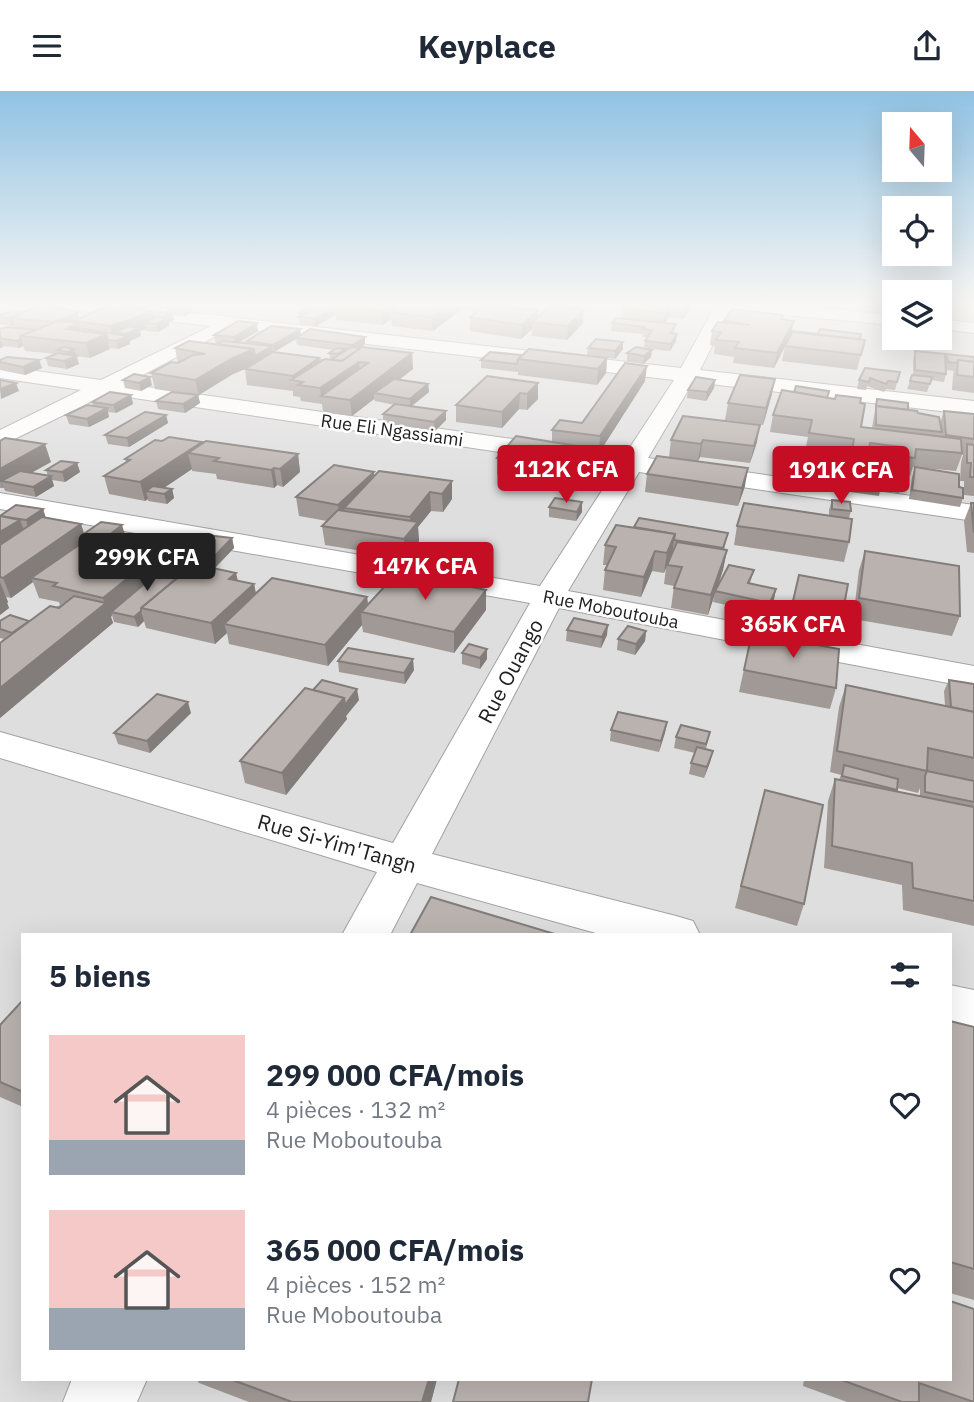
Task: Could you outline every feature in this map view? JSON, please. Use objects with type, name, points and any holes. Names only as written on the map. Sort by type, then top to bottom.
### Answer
[{"type":"street","points":[[0,439],[149,364]]},
{"type":"street","points":[[575,364],[974,408]]},
{"type":"street","name":"Rue Ouango","points":[[367,933],[550,597],[692,364]]},
{"type":"street","name":"Rue Eli Ngassiami","points":[[0,372],[974,513]]},
{"type":"street","name":"Rue Moboutouba","points":[[0,501],[550,597],[974,677]]},
{"type":"street","name":"Rue Si-Yim'Tangn","points":[[0,745],[407,864],[668,933]]},
{"type":"street","points":[[952,1008],[974,1013]]},
{"type":"street","points":[[98,1402],[110,1381]]},
{"type":"shaded area","points":[[0,364],[974,364],[974,1402],[0,1402]]},
{"type":"building","points":[[167,364],[222,364],[195,380],[151,373]]},
{"type":"building","points":[[253,364],[310,364],[293,376],[245,369]]},
{"type":"building","points":[[317,364],[356,364],[320,388],[298,385],[303,382],[291,380]]},
{"type":"building","points":[[366,364],[397,364],[350,400],[321,396]]},
{"type":"building","points":[[559,364],[602,364],[598,369]]},
{"type":"building","points":[[624,364],[647,366],[600,436],[552,430],[560,420],[582,423]]},
{"type":"building","points":[[915,364],[946,364],[946,374],[915,370]]},
{"type":"building","points":[[958,364],[974,364],[974,377],[957,375]]},
{"type":"building","points":[[865,368],[900,372],[897,382],[888,381],[886,384],[870,378],[869,382],[859,380]]},
{"type":"building","points":[[134,374],[150,377],[139,383],[123,380]]},
{"type":"building","points":[[740,375],[775,379],[766,408],[728,403]]},
{"type":"building","points":[[912,375],[932,377],[930,384],[910,381]]},
{"type":"building","points":[[487,376],[538,383],[527,394],[520,393],[502,412],[456,405]]},
{"type":"building","points":[[696,377],[715,380],[707,392],[688,390]]},
{"type":"building","points":[[394,379],[428,384],[410,399],[374,393]]},
{"type":"building","points":[[0,380],[16,383],[0,389]]},
{"type":"building","points":[[796,386],[829,391],[827,398],[794,392]]},
{"type":"building","points":[[782,390],[835,399],[836,395],[861,398],[860,403],[865,404],[861,427],[961,439],[962,453],[916,449],[915,458],[900,456],[900,447],[870,443],[869,452],[852,450],[854,439],[809,433],[812,420],[773,415]]},
{"type":"building","points":[[110,392],[131,395],[113,405],[92,402]]},
{"type":"building","points":[[172,392],[198,395],[183,404],[156,401]]},
{"type":"building","points":[[877,399],[908,403],[908,410],[876,406]]},
{"type":"building","points":[[395,404],[446,411],[434,422],[383,414]]},
{"type":"building","points":[[87,405],[107,408],[87,419],[66,415]]},
{"type":"building","points":[[876,406],[917,411],[939,417],[942,432],[876,425]]},
{"type":"building","points":[[944,411],[974,414],[974,439],[946,435]]},
{"type":"building","points":[[145,412],[166,415],[127,438],[105,435]]},
{"type":"building","points":[[683,416],[760,425],[754,446],[703,440],[701,444],[671,440]]},
{"type":"building","points":[[516,436],[583,447],[570,464],[534,458],[531,463],[497,458]]},
{"type":"building","points":[[169,437],[202,442],[140,482],[104,476],[155,440],[162,441]]},
{"type":"building","points":[[5,438],[45,444],[0,469],[0,441]]},
{"type":"building","points":[[206,441],[298,454],[280,469],[271,470],[214,461],[219,458],[188,453]]},
{"type":"building","points":[[967,444],[974,445],[974,477],[970,477],[971,463],[967,463]]},
{"type":"building","points":[[591,453],[609,456],[601,468],[582,465]]},
{"type":"building","points":[[657,456],[748,468],[742,488],[647,474]]},
{"type":"building","points":[[61,461],[77,463],[62,472],[46,470]]},
{"type":"building","points":[[856,462],[902,468],[902,483],[882,480],[882,486],[853,482]]},
{"type":"building","points":[[334,465],[374,472],[338,505],[296,497]]},
{"type":"building","points":[[915,467],[959,474],[959,487],[963,488],[963,498],[912,490]]},
{"type":"building","points":[[20,471],[51,476],[33,487],[1,481]]},
{"type":"building","points":[[379,471],[452,481],[442,494],[430,492],[410,517],[344,508]]},
{"type":"building","points":[[153,486],[172,489],[164,494],[146,491]]},
{"type":"building","points":[[555,498],[582,502],[577,512],[549,507]]},
{"type":"building","points":[[832,500],[850,502],[851,511],[832,509]]},
{"type":"building","points":[[744,503],[852,519],[849,542],[737,526]]},
{"type":"building","points":[[971,503],[974,503],[974,533]]},
{"type":"building","points":[[16,505],[43,509],[26,520],[0,516]]},
{"type":"building","points":[[338,510],[418,522],[404,539],[322,526]]},
{"type":"building","points":[[0,516],[20,520],[0,532]]},
{"type":"building","points":[[42,517],[81,524],[3,578],[0,577],[0,545]]},
{"type":"building","points":[[639,518],[728,533],[723,548],[674,540],[675,534],[634,527]]},
{"type":"building","points":[[101,522],[122,525],[104,539],[92,536],[87,540],[78,538]]},
{"type":"building","points":[[616,525],[675,534],[667,553],[655,551],[644,577],[605,570],[616,547],[605,545]]},
{"type":"building","points":[[198,534],[232,538],[207,564],[172,560]]},
{"type":"building","points":[[92,536],[145,547],[130,558],[148,562],[103,598],[53,586],[57,583],[31,578]]},
{"type":"building","points":[[677,542],[727,550],[711,595],[674,588],[682,567],[667,565]]},
{"type":"building","points":[[865,551],[959,566],[960,616],[859,598]]},
{"type":"building","points":[[194,564],[236,573],[229,579],[254,584],[211,623],[141,608]]},
{"type":"building","points":[[729,565],[754,570],[748,583],[776,589],[770,603],[715,591]]},
{"type":"building","points":[[162,569],[183,573],[134,617],[111,612]]},
{"type":"building","points":[[398,572],[486,590],[454,632],[361,612]]},
{"type":"building","points":[[799,575],[848,584],[843,611],[793,601]]},
{"type":"building","points":[[272,578],[367,597],[325,645],[224,624]]},
{"type":"building","points":[[74,596],[106,603],[0,688],[0,643],[50,606],[59,608]]},
{"type":"building","points":[[10,615],[29,621],[12,633],[0,629],[0,621]]},
{"type":"building","points":[[574,618],[608,625],[602,637],[567,630]]},
{"type":"building","points":[[628,626],[646,631],[636,644],[618,639]]},
{"type":"building","points":[[752,633],[839,649],[836,688],[744,670]]},
{"type":"building","points":[[469,644],[487,649],[480,658],[462,653]]},
{"type":"building","points":[[348,648],[413,659],[404,673],[338,661]]},
{"type":"building","points":[[322,680],[357,689],[345,705],[344,698],[313,690]]},
{"type":"building","points":[[949,680],[974,684],[974,712],[951,707]]},
{"type":"building","points":[[846,685],[974,712],[974,758],[928,748],[927,771],[837,751]]},
{"type":"building","points":[[305,688],[344,698],[282,773],[240,761]]},
{"type":"building","points":[[157,694],[188,702],[147,741],[114,733]]},
{"type":"building","points":[[618,712],[667,722],[661,741],[611,730]]},
{"type":"building","points":[[681,725],[710,732],[706,744],[676,737]]},
{"type":"building","points":[[697,747],[713,751],[707,767],[691,763]]},
{"type":"building","points":[[844,765],[898,779],[897,790],[842,776]]},
{"type":"building","points":[[927,771],[974,781],[974,802],[925,792]]},
{"type":"building","points":[[835,779],[974,807],[974,901],[913,888],[912,863],[832,846]]},
{"type":"building","points":[[765,790],[823,805],[804,904],[741,886]]},
{"type":"building","points":[[431,897],[551,933],[411,933]]},
{"type":"building","points":[[21,1002],[21,1091],[0,1082],[0,1025]]},
{"type":"building","points":[[952,1022],[974,1027],[974,1269],[952,1263]]},
{"type":"building","points":[[952,1302],[974,1309],[974,1402],[919,1383],[919,1402],[902,1402],[844,1381],[952,1381]]},
{"type":"building","points":[[235,1381],[428,1381],[422,1402],[292,1402]]},
{"type":"building","points":[[458,1381],[592,1381],[588,1402],[453,1402]]}]
